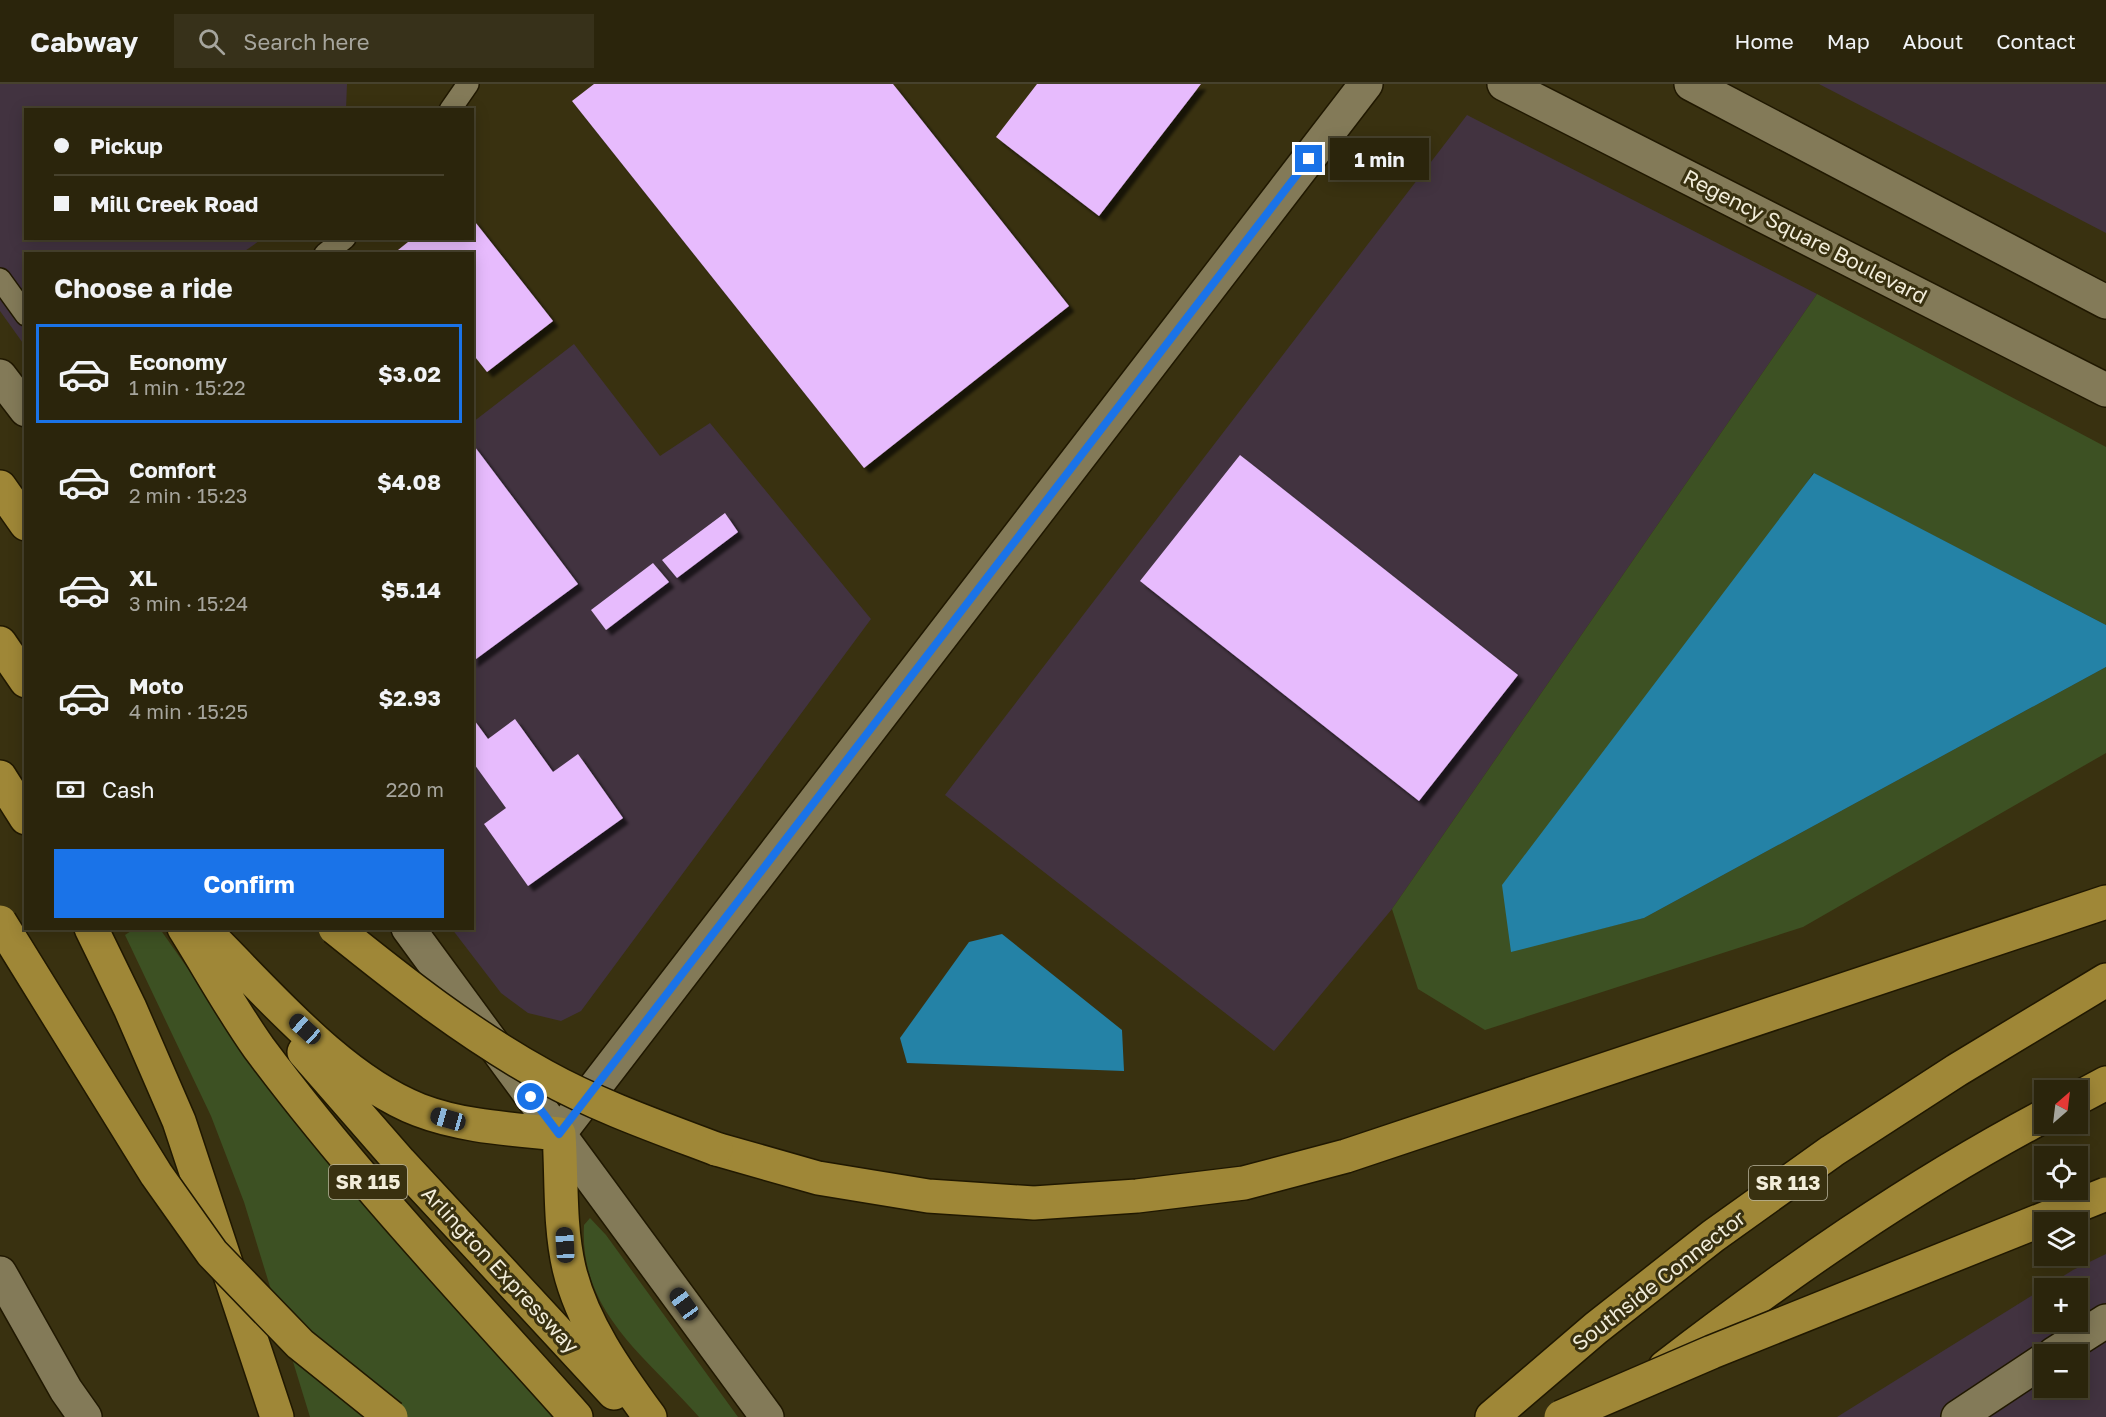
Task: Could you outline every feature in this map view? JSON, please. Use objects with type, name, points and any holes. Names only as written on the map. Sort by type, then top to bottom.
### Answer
[{"type":"highway","points":[[0,487],[24,521]]},
{"type":"highway","points":[[0,643],[24,678]]},
{"type":"highway","points":[[0,777],[24,815]]},
{"type":"highway","points":[[337,930],[419,996],[480,1039],[545,1077],[607,1107],[716,1149],[818,1178],[928,1196],[1034,1203],[1137,1196],[1244,1183],[1346,1156],[2106,902]]},
{"type":"highway","points":[[0,922],[156,1174],[212,1253],[300,1344],[391,1417]]},
{"type":"highway","points":[[92,930],[130,1008],[178,1121],[278,1417]]},
{"type":"highway","points":[[200,932],[339,1060],[386,1094],[421,1111],[448,1119],[559,1134],[565,1245],[574,1288],[597,1337],[650,1417]]},
{"type":"highway","name":"SR 115","points":[[200,932],[258,1046],[302,1103],[414,1238],[576,1417]]},
{"type":"highway","name":"Arlington Expressway","points":[[200,932],[393,1155],[635,1417]]},
{"type":"highway","name":"Southside Connector","points":[[1492,1417],[1596,1328],[1713,1236],[1805,1171],[1957,1070],[2106,980]]},
{"type":"highway","points":[[2088,1093],[2106,1083]]},
{"type":"highway","points":[[1600,1417],[1772,1284],[1894,1203],[2034,1122]]},
{"type":"highway","points":[[1561,1417],[1723,1347],[2106,1194]]},
{"type":"street","points":[[559,1134],[1366,84]]},
{"type":"street","name":"Regency Square Boulevard","points":[[1504,84],[2106,390]]},
{"type":"street","points":[[1691,84],[2106,302]]},
{"type":"street","points":[[0,376],[24,407]]},
{"type":"street","points":[[409,930],[767,1417]]},
{"type":"street","points":[[0,1273],[66,1390],[85,1417]]},
{"type":"street","points":[[2070,1344],[2106,1321]]},
{"type":"street","points":[[1958,1417],[2034,1367]]},
{"type":"lane","points":[[451,108],[468,84]]},
{"type":"lane","points":[[328,252],[342,240]]},
{"type":"lane","points":[[0,279],[24,312]]},
{"type":"shaded area","points":[[0,84],[347,84],[346,108],[24,108],[24,240],[261,240],[243,252],[24,252],[24,345],[0,311]]},
{"type":"shaded area","points":[[1819,84],[2106,84],[2106,233]]},
{"type":"shaded area","points":[[1467,115],[1817,294],[1392,909],[1274,1051],[945,795]]},
{"type":"shaded area","points":[[574,344],[660,456],[710,423],[871,619],[581,1011],[561,1021],[528,1013],[501,993],[453,930],[474,930],[474,421]]},
{"type":"shaded area","points":[[2106,1254],[2106,1417],[1837,1417],[2034,1294],[2034,1332],[2088,1332],[2088,1278],[2060,1278],[2081,1266],[2088,1266],[2088,1263]]},
{"type":"green space","points":[[1817,294],[2106,447],[2106,625],[1813,473],[1511,951],[1644,918],[2106,667],[2106,753],[1803,927],[1485,1030],[1418,989],[1392,909]]},
{"type":"green space","points":[[132,930],[161,930],[231,1030],[563,1417],[310,1417],[244,1202],[211,1116],[125,935]]},
{"type":"green space","points":[[590,1218],[606,1235],[738,1417],[699,1417],[620,1332],[604,1309],[593,1284],[585,1256],[584,1225]]},
{"type":"water","points":[[1814,473],[2106,625],[2106,667],[1644,918],[1511,952],[1502,885]]},
{"type":"water","points":[[1002,934],[1122,1030],[1124,1071],[907,1063],[900,1038],[969,942]]},
{"type":"building","points":[[594,84],[893,84],[1069,306],[864,468],[572,101]]},
{"type":"building","points":[[1037,84],[1201,84],[1099,216],[996,137]]},
{"type":"building","points":[[474,221],[553,321],[487,372],[474,356],[474,252],[396,252],[410,240],[474,240]]},
{"type":"building","points":[[474,446],[578,584],[474,661]]},
{"type":"building","points":[[1240,455],[1518,675],[1419,801],[1140,581]]},
{"type":"building","points":[[725,513],[738,532],[677,578],[662,560]]},
{"type":"building","points":[[653,563],[669,582],[606,630],[591,610]]},
{"type":"building","points":[[515,719],[553,772],[578,754],[623,818],[528,886],[484,824],[506,808],[474,764],[474,720],[488,739]]},
{"type":"route","points":[[531,1097],[559,1134],[1309,159]]}]
